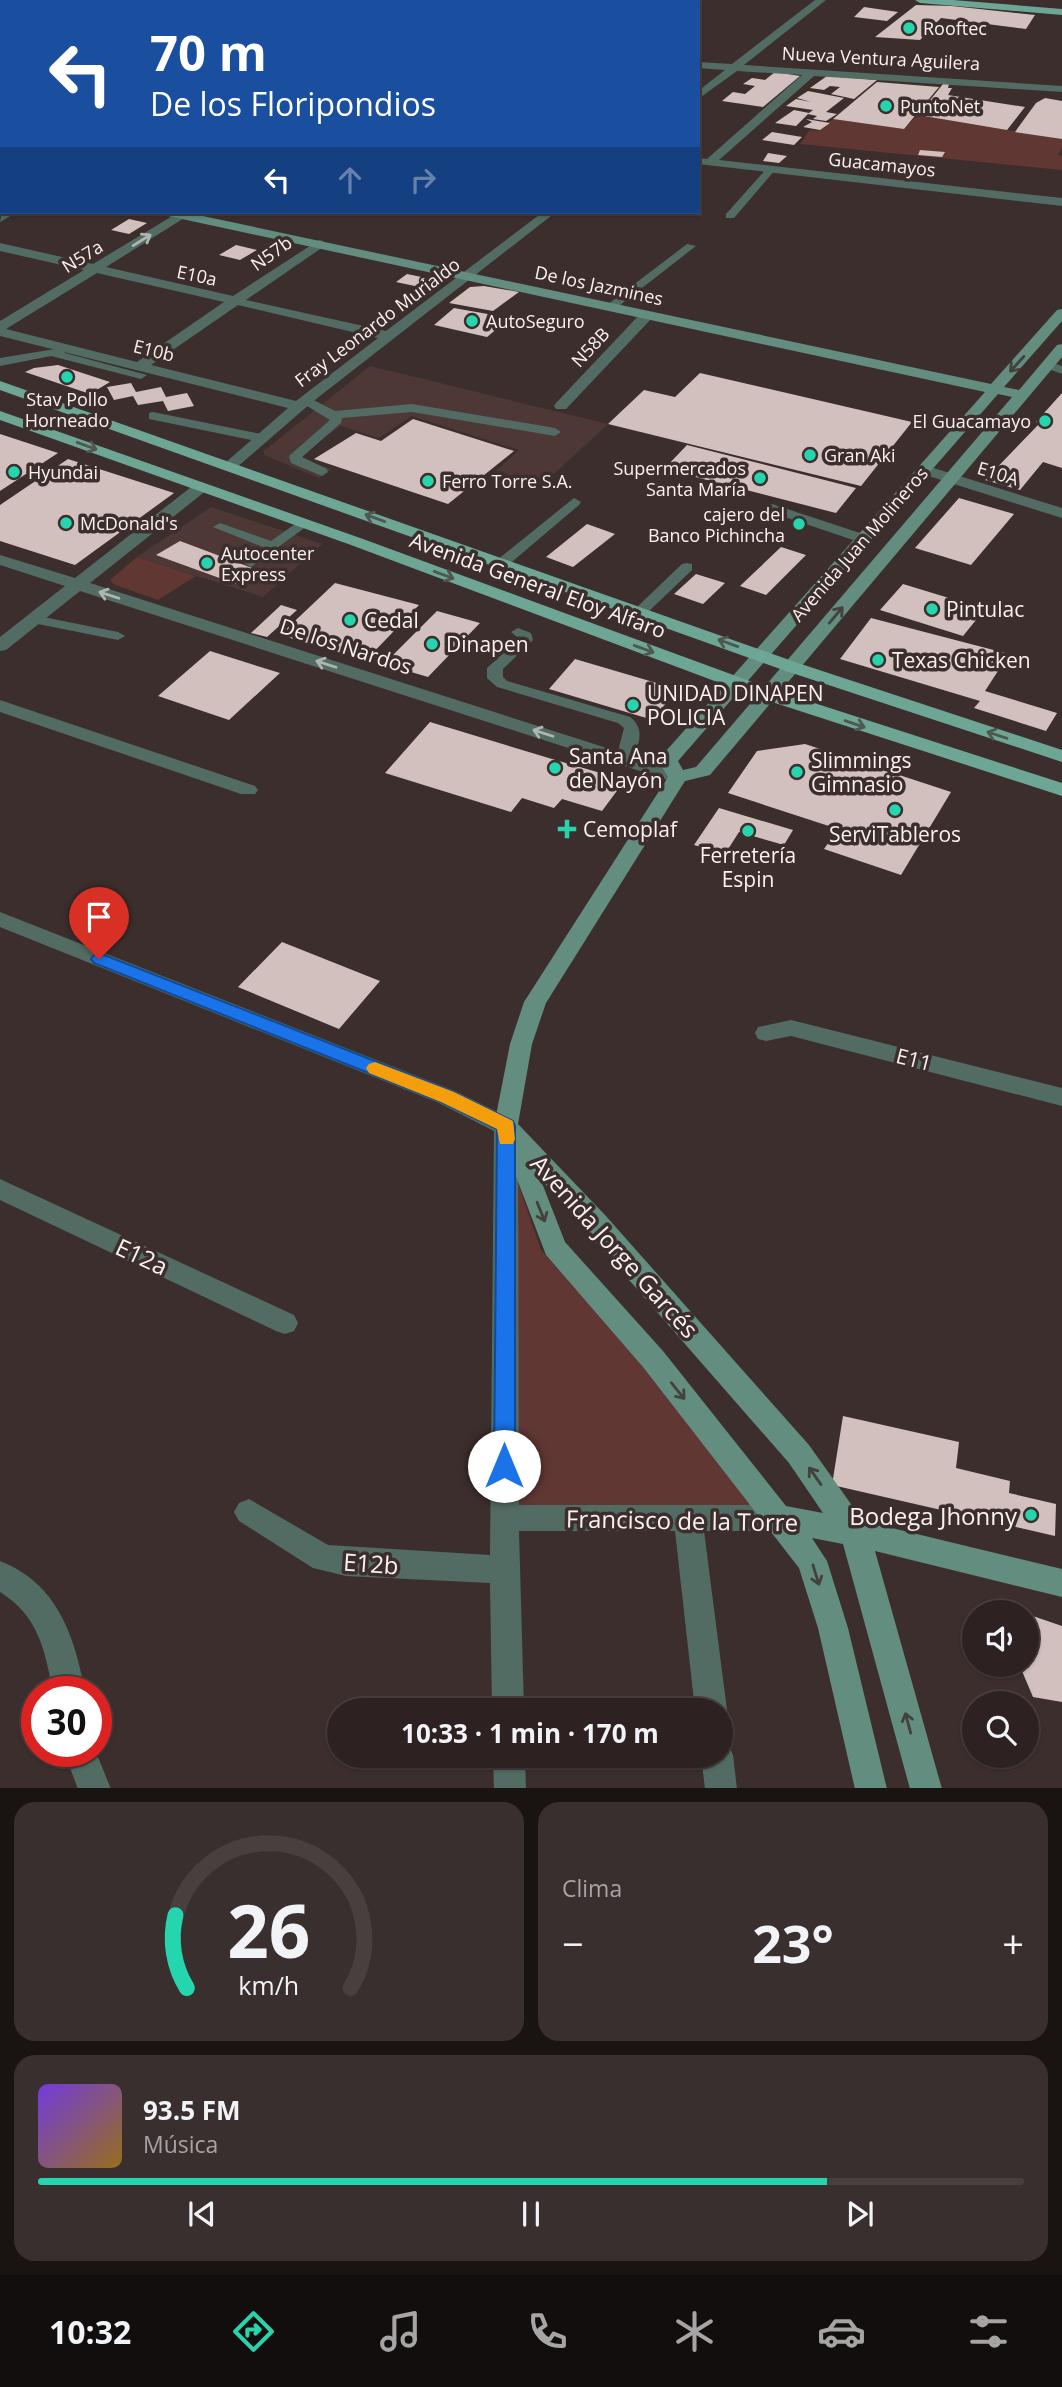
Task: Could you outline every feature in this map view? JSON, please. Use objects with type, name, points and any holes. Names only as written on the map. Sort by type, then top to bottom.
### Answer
[{"type":"main road","points":[[920,0],[1062,12]]},
{"type":"main road","points":[[1034,0],[1062,2]]},
{"type":"main road","name":"Avenida General Eloy Alfaro","points":[[0,385],[792,667],[1062,756]]},
{"type":"main road","name":"Avenida General Eloy Alfaro","points":[[0,415],[767,694],[1062,790]]},
{"type":"street","points":[[700,94],[821,0]]},
{"type":"street","name":"Nueva Ventura Aguilera","points":[[700,65],[1062,89]]},
{"type":"street","points":[[704,162],[813,71]]},
{"type":"street","name":"Guacamayos","points":[[704,162],[1062,202]]},
{"type":"street","name":"De los Jazmines","points":[[178,214],[1021,395]]},
{"type":"street","name":"Fray Leonardo Murialdo","points":[[230,466],[302,403],[387,335],[547,214]]},
{"type":"street","name":"N57a","points":[[0,330],[183,215]]},
{"type":"street","name":"N57b","points":[[141,370],[319,244]]},
{"type":"street","name":"E10a","points":[[0,247],[387,335]]},
{"type":"street","name":"Avenida Juan Molineros","points":[[677,777],[668,760],[1062,313]]},
{"type":"street","name":"N58B","points":[[561,406],[647,315]]},
{"type":"street","name":"E10b","points":[[0,330],[141,370],[302,403]]},
{"type":"street","name":"Avenida Juan Molineros","points":[[506,1126],[521,1044],[536,1002],[677,777],[703,771],[1062,348]]},
{"type":"street","name":"E10A","points":[[924,470],[1062,513]]},
{"type":"street","points":[[0,646],[201,487]]},
{"type":"street","name":"De los Nardos","points":[[0,560],[677,777]]},
{"type":"street","points":[[0,706],[248,790]]},
{"type":"street","points":[[0,919],[447,1097],[506,1126],[504,1518],[508,1698]]},
{"type":"street","name":"E11","points":[[766,1033],[791,1028],[1062,1097]]},
{"type":"street","name":"Avenida Jorge Garcés","points":[[506,1126],[555,1248],[653,1359],[812,1561],[833,1628],[870,1788]]},
{"type":"street","name":"Avenida Jorge Garcés","points":[[506,1126],[605,1232],[799,1454],[854,1532],[926,1788]]},
{"type":"street","name":"E12a","points":[[0,1189],[285,1323]]},
{"type":"street","name":"E12b","points":[[249,1512],[323,1558],[346,1562],[505,1570]]},
{"type":"street","name":"Francisco de la Torre","points":[[504,1518],[780,1518],[854,1532],[1062,1583]]},
{"type":"street","points":[[688,1518],[710,1698]]},
{"type":"street","points":[[0,1575],[43,1605],[59,1642],[66,1676]]},
{"type":"street","points":[[86,1767],[95,1788]]},
{"type":"street","points":[[509,1768],[510,1788]]},
{"type":"street","points":[[719,1768],[721,1788]]},
{"type":"lane","points":[[730,216],[771,169]]},
{"type":"lane","points":[[611,307],[691,246]]},
{"type":"lane","points":[[0,362],[72,349]]},
{"type":"lane","points":[[51,353],[141,370],[144,388]]},
{"type":"lane","points":[[1047,365],[1062,370]]},
{"type":"lane","points":[[302,403],[333,415],[412,408],[555,432]]},
{"type":"lane","points":[[143,435],[152,410],[261,438]]},
{"type":"lane","points":[[321,472],[296,460],[295,456],[331,428],[337,420],[333,415]]},
{"type":"lane","points":[[502,563],[574,502]]},
{"type":"lane","points":[[772,508],[863,539]]},
{"type":"lane","points":[[251,563],[302,523]]},
{"type":"lane","points":[[220,527],[273,546]]},
{"type":"lane","points":[[640,612],[687,567]]},
{"type":"lane","points":[[33,619],[118,636]]},
{"type":"lane","points":[[518,632],[526,636],[526,640],[495,668],[495,678],[502,684],[624,720],[632,726],[633,733],[624,758]]},
{"type":"shaded area","points":[[918,115],[1062,139],[1062,148],[1058,155],[1062,156],[1062,170],[800,144],[810,130],[819,131],[833,119],[904,129]]},
{"type":"shaded area","name":"Ferro Torre S.A.","points":[[370,366],[608,424],[542,485],[496,471],[519,450],[412,416],[379,438],[341,426],[303,452],[302,459],[332,469],[319,478],[264,455],[264,451]]},
{"type":"shaded area","points":[[211,507],[322,544],[263,597],[137,557]]},
{"type":"shaded area","points":[[137,557],[196,576],[158,600],[113,584],[110,580]]},
{"type":"shaded area","points":[[509,1157],[541,1250],[780,1518],[504,1518]]},
{"type":"building","points":[[916,5],[1035,15],[1026,29],[941,18],[920,40],[875,37]]},
{"type":"building","points":[[864,7],[898,12],[887,21],[854,17]]},
{"type":"building","points":[[775,72],[800,76],[763,107],[722,101],[733,92],[745,94],[755,86],[743,84],[752,78],[765,80]]},
{"type":"building","points":[[827,76],[877,80],[854,99],[831,94],[840,87],[830,86],[824,90],[810,88]]},
{"type":"building","name":"PuntoNet","points":[[877,82],[939,87],[904,129],[833,119]]},
{"type":"building","points":[[943,84],[949,84],[948,88],[952,88],[948,95],[1025,107],[1007,130],[918,115]]},
{"type":"building","points":[[808,91],[844,98],[826,112],[837,114],[826,121],[813,119],[817,116],[808,114],[796,126],[775,123],[794,110],[809,113],[813,110],[786,106],[796,99],[811,102],[797,98]]},
{"type":"building","points":[[1045,98],[1062,101],[1062,139],[1015,132],[1036,103]]},
{"type":"building","points":[[806,119],[830,123],[820,130],[803,127],[812,122]]},
{"type":"building","points":[[772,132],[802,137],[794,145],[762,140]]},
{"type":"building","points":[[920,150],[945,152],[942,157],[918,155]]},
{"type":"building","points":[[768,153],[787,156],[779,163],[763,161]]},
{"type":"building","points":[[129,219],[147,223],[129,234],[111,230]]},
{"type":"building","points":[[236,245],[257,250],[240,260],[219,255]]},
{"type":"building","points":[[407,274],[436,280],[438,283],[429,289],[396,282]]},
{"type":"building","points":[[484,286],[519,292],[493,311],[449,303],[470,287]]},
{"type":"building","name":"AutoSeguro","points":[[454,308],[510,318],[487,337],[434,325]]},
{"type":"building","name":"Stav Pollo Horneado","points":[[58,365],[110,382],[90,394],[25,372]]},
{"type":"building","name":"Gran Aki","points":[[700,373],[912,422],[861,486],[608,424],[644,390],[675,397]]},
{"type":"building","points":[[131,383],[136,392],[161,387],[166,397],[187,393],[194,406],[168,411],[163,401],[138,405],[133,396],[114,400],[107,387]]},
{"type":"building","points":[[1062,393],[1062,468],[1043,462],[1020,490],[985,480],[1040,423],[1036,422]]},
{"type":"building","name":"Ferro Torre S.A.","points":[[413,419],[514,451],[448,504],[314,459],[356,433],[381,441]]},
{"type":"building","name":"Hyundai","points":[[0,434],[58,453],[0,491]]},
{"type":"building","name":"Supermercados Santa María","points":[[687,445],[856,488],[836,513],[664,469]]},
{"type":"building","name":"McDonald's","points":[[68,459],[174,493],[75,565],[0,541],[0,505]]},
{"type":"building","points":[[959,498],[1014,514],[971,565],[915,548]]},
{"type":"building","points":[[587,524],[615,534],[573,567],[546,557]]},
{"type":"building","name":"Autocenter Express","points":[[180,541],[257,570],[236,584],[156,555]]},
{"type":"building","points":[[781,547],[806,555],[766,595],[740,586]]},
{"type":"building","points":[[696,574],[725,583],[703,604],[674,594]]},
{"type":"building","name":"Cedal","points":[[335,583],[419,605],[366,660],[280,635]]},
{"type":"building","name":"Pintulac","points":[[903,584],[985,609],[963,636],[880,610]]},
{"type":"building","points":[[281,605],[297,610],[267,637],[251,633]]},
{"type":"building","name":"Dinapen","points":[[437,611],[480,623],[428,677],[384,664]]},
{"type":"building","points":[[871,618],[1009,654],[985,691],[1057,713],[1046,731],[974,708],[980,701],[840,659]]},
{"type":"building","points":[[210,651],[280,673],[229,720],[158,696]]},
{"type":"building","name":"UNIDAD DINAPEN POLICIA","points":[[575,659],[677,689],[653,720],[549,689]]},
{"type":"building","points":[[430,722],[625,780],[602,811],[562,799],[554,808],[522,798],[511,812],[385,773]]},
{"type":"building","points":[[805,744],[951,792],[901,875],[824,849],[838,829],[728,793],[757,751]]},
{"type":"building","name":"Ferretería Espin","points":[[719,808],[793,830],[784,845],[739,832],[725,854],[694,845]]},
{"type":"building","points":[[282,942],[380,981],[339,1029],[238,987]]},
{"type":"building","points":[[843,1416],[959,1442],[956,1468],[1010,1481],[1009,1493],[1056,1504],[1055,1536],[832,1485]]},
{"type":"building","points":[[1039,1618],[1062,1626],[1062,1702],[1039,1698],[1039,1691],[1030,1691],[1025,1677],[1039,1677]]},
{"type":"slow traffic","points":[[375,1068],[447,1097],[506,1126],[506,1139]]},
{"type":"place","name":"Rooftec","points":[[909,28]]},
{"type":"place","name":"PuntoNet","points":[[886,106]]},
{"type":"place","name":"AutoSeguro","points":[[472,321]]},
{"type":"place","name":"Stav Pollo Horneado","points":[[67,377]]},
{"type":"place","name":"El Guacamayo","points":[[1045,421]]},
{"type":"place","name":"Gran Aki","points":[[810,455]]},
{"type":"place","name":"Hyundai","points":[[14,472]]},
{"type":"place","name":"Supermercados Santa María","points":[[760,478]]},
{"type":"place","name":"Ferro Torre S.A.","points":[[428,481]]},
{"type":"place","name":"McDonald's","points":[[66,523]]},
{"type":"place","name":"cajero del Banco Pichincha","points":[[799,524]]},
{"type":"place","name":"Autocenter Express","points":[[207,563]]},
{"type":"place","name":"Pintulac","points":[[932,609]]},
{"type":"place","name":"Cedal","points":[[350,620]]},
{"type":"place","name":"Dinapen","points":[[432,644]]},
{"type":"place","name":"Texas Chicken","points":[[878,660]]},
{"type":"place","name":"UNIDAD DINAPEN POLICIA","points":[[633,705]]},
{"type":"place","name":"Santa Ana de Nayón","points":[[555,768]]},
{"type":"place","name":"Slimmings Gimnasio","points":[[797,772]]},
{"type":"place","name":"ServiTableros","points":[[895,810]]},
{"type":"place","name":"Cemoplaf","points":[[567,829]]},
{"type":"place","name":"Ferretería Espin","points":[[748,831]]},
{"type":"place","name":"Bodega Jhonny","points":[[1031,1515]]},
{"type":"route","points":[[99,959],[447,1097],[506,1126],[504,1466]]}]
